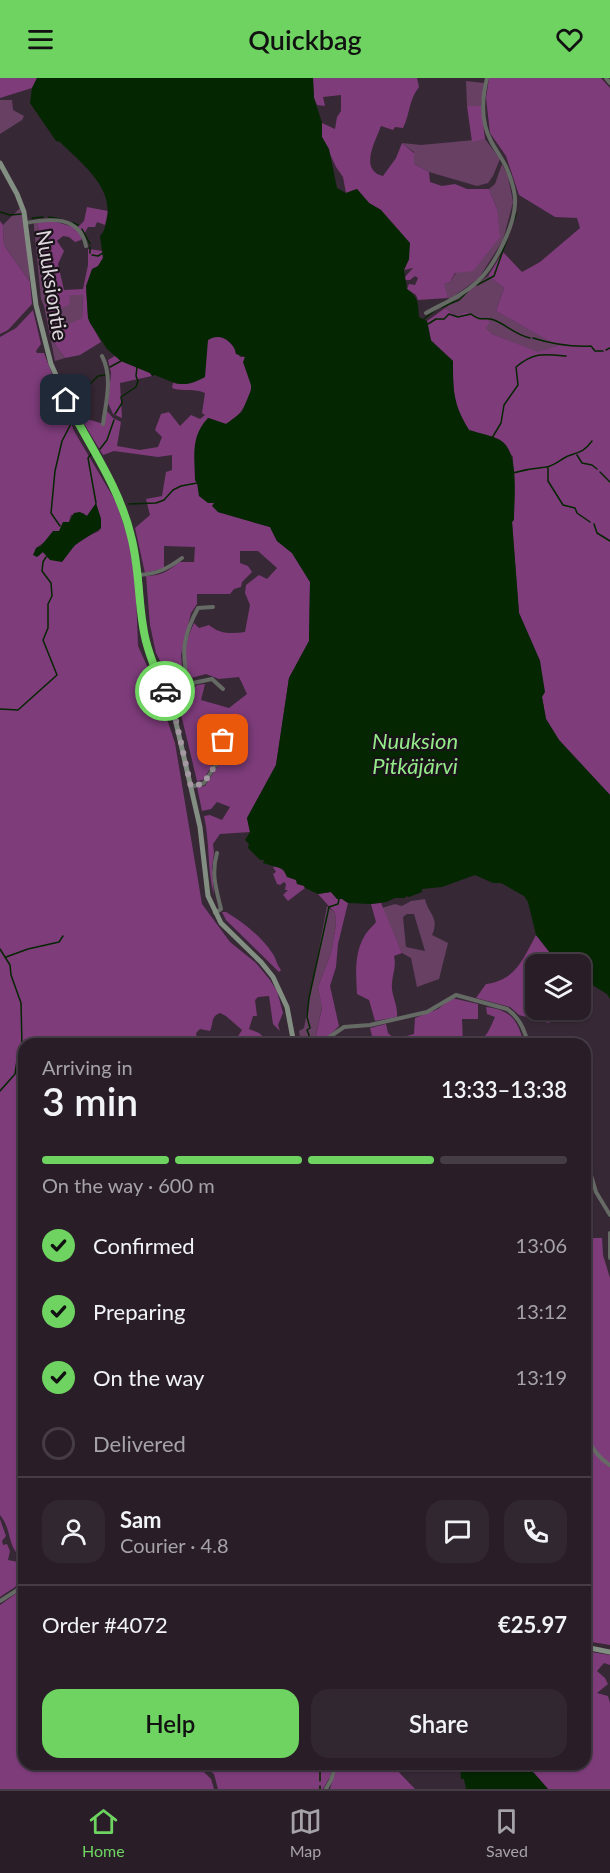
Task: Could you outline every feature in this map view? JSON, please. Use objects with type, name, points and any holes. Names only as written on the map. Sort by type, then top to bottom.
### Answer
[{"type":"street","points":[[426,313],[453,300],[482,278],[497,254],[513,216],[516,203],[510,178],[502,158],[490,140],[486,126],[483,105],[487,78]]},
{"type":"street","points":[[606,78],[610,83]]},
{"type":"street","name":"Nuuksiontie","points":[[0,164],[17,194],[26,223],[36,305],[48,355],[66,400],[117,494],[131,534],[139,575],[142,624],[146,642],[172,708],[191,787],[201,836],[205,887],[215,914],[228,932],[261,962],[273,977],[287,1007],[293,1038]]},
{"type":"street","points":[[26,223],[49,218],[72,225],[81,231],[86,246]]},
{"type":"street","points":[[102,356],[108,378],[103,424]]},
{"type":"street","points":[[139,575],[166,570],[182,558]]},
{"type":"street","points":[[172,708],[185,694],[188,684],[183,656],[193,617],[198,608],[213,607]]},
{"type":"street","points":[[188,684],[212,679],[223,689]]},
{"type":"street","points":[[191,787],[204,783],[221,756],[220,749],[223,740]]},
{"type":"street","points":[[215,914],[221,909],[213,868],[217,853]]},
{"type":"street","points":[[328,1038],[344,1027],[370,1025],[427,1012],[456,995],[514,1013],[522,1025],[526,1038]]},
{"type":"street","points":[[591,1175],[596,1192],[610,1215]]},
{"type":"street","points":[[610,1233],[610,1258]]},
{"type":"street","points":[[591,1448],[610,1465]]},
{"type":"street","points":[[0,1601],[18,1590]]},
{"type":"street","points":[[591,1648],[610,1652]]},
{"type":"street","points":[[326,1789],[334,1770]]},
{"type":"shaded area","points":[[0,78],[37,78],[32,88],[0,98]]},
{"type":"shaded area","points":[[313,78],[417,78],[419,87],[413,96],[403,128],[395,127],[393,130],[381,126],[371,155],[372,168],[383,176],[396,158],[402,143],[414,153],[414,164],[429,172],[430,182],[442,186],[455,184],[467,189],[489,189],[497,209],[500,237],[473,271],[455,273],[450,282],[444,284],[448,298],[418,300],[416,295],[407,289],[409,284],[415,285],[418,278],[415,276],[410,280],[405,280],[413,268],[404,270],[409,259],[381,210],[369,203],[357,189],[346,193],[343,177],[322,137],[322,123],[335,129],[337,117],[341,111],[341,95],[323,97],[325,106],[317,105],[314,98]]},
{"type":"shaded area","points":[[489,78],[601,78],[610,88],[610,795],[559,740],[546,719],[540,661],[519,613],[512,521],[514,519],[513,457],[500,440],[469,430],[455,397],[453,361],[431,340],[427,321],[445,308],[457,316],[466,312],[475,318],[485,318],[490,322],[486,328],[492,334],[538,352],[558,346],[496,311],[504,288],[488,276],[503,252],[522,272],[540,262],[580,228],[577,218],[555,217],[519,195],[506,156],[490,133],[486,98]]},
{"type":"shaded area","points":[[466,81],[484,83],[481,106],[467,106]]},
{"type":"shaded area","points":[[0,100],[12,100],[13,110],[24,116],[22,120],[0,134]]},
{"type":"shaded area","points":[[467,106],[481,106],[485,139],[472,142]]},
{"type":"shaded area","points":[[485,139],[500,159],[488,183],[477,186],[429,172],[414,164],[414,152],[402,143],[421,145]]},
{"type":"shaded area","points":[[502,164],[508,176],[513,202],[503,240],[479,278],[450,299],[443,284],[450,282],[497,209],[489,189],[495,184]]},
{"type":"shaded area","points":[[87,207],[108,211],[105,225],[97,222],[95,227],[88,227],[81,240],[75,242],[63,236],[57,241],[64,251],[58,264],[64,290],[83,289],[88,265],[88,249],[103,251],[103,258],[86,286],[88,318],[101,342],[80,355],[65,358],[54,343],[54,331],[82,318],[83,295],[70,295],[69,305],[56,310],[52,319],[44,306],[54,297],[45,282],[44,251],[37,222],[53,221],[77,228],[84,221]]},
{"type":"shaded area","points":[[20,208],[26,233],[30,282],[4,245],[3,225]]},
{"type":"shaded area","points":[[0,221],[3,225],[4,245],[30,282],[32,304],[8,330],[0,334]]},
{"type":"shaded area","points":[[37,222],[44,251],[45,282],[54,297],[52,319],[56,310],[70,295],[83,295],[82,318],[54,343],[65,358],[55,361],[41,299],[34,227],[34,223]]},
{"type":"shaded area","points":[[488,276],[504,288],[496,311],[559,346],[538,353],[492,334],[475,318],[457,316],[445,308]]},
{"type":"shaded area","points":[[33,310],[41,344],[36,351],[44,353],[74,431],[116,502],[130,544],[135,568],[138,646],[156,686],[175,743],[202,904],[230,942],[256,963],[270,980],[277,991],[283,1013],[278,1025],[280,1031],[273,1024],[269,996],[258,997],[255,1000],[257,1016],[253,1016],[249,1029],[264,1038],[237,1038],[242,1030],[220,1013],[213,1018],[210,1031],[200,1029],[196,1033],[197,1038],[18,1038],[18,1555],[0,1515],[0,337],[16,328]],"holes":[[[96,504],[101,519],[101,528],[82,539],[58,561],[48,558],[43,552],[39,556],[36,548],[61,530],[63,522],[69,522],[71,515],[83,513],[87,516]]]},
{"type":"shaded area","points":[[214,336],[226,340],[240,357],[245,357],[251,390],[243,408],[231,422],[226,424],[209,418],[203,425],[195,447],[195,480],[215,503],[218,512],[270,527],[277,541],[292,553],[310,582],[309,641],[289,678],[276,765],[247,818],[250,832],[220,834],[213,844],[214,895],[204,816],[210,815],[222,820],[230,807],[217,802],[211,809],[202,811],[197,787],[205,786],[221,761],[236,763],[245,749],[245,736],[223,736],[218,756],[203,780],[197,781],[180,710],[189,693],[197,685],[205,684],[201,700],[229,708],[247,694],[239,677],[219,679],[206,674],[191,678],[185,658],[187,643],[194,623],[199,628],[209,625],[226,633],[245,632],[250,605],[245,593],[246,585],[259,575],[267,579],[277,568],[258,551],[240,551],[240,563],[248,566],[252,572],[242,582],[241,587],[234,589],[230,594],[197,594],[197,604],[191,613],[181,655],[184,687],[175,700],[167,674],[156,653],[150,625],[146,576],[164,572],[179,562],[194,562],[195,547],[164,546],[164,568],[145,573],[135,528],[150,515],[146,499],[162,496],[166,472],[172,470],[172,455],[158,457],[114,451],[103,455],[80,417],[104,424],[106,410],[113,418],[121,422],[117,446],[140,450],[158,447],[162,437],[155,430],[161,414],[169,412],[180,426],[191,415],[200,419],[205,415],[202,413],[205,393],[172,388],[173,383],[179,384],[208,340]]},
{"type":"shaded area","points":[[115,356],[152,376],[120,383],[122,418],[113,414],[108,403],[111,373],[108,360]]},
{"type":"shaded area","points":[[277,866],[305,888],[288,901],[283,895],[288,890],[285,890],[286,884],[284,882],[277,884],[273,874],[276,872],[273,867]]},
{"type":"shaded area","points":[[331,892],[337,899],[348,903],[338,944],[336,967],[330,986],[339,1026],[327,1038],[315,1038],[322,1008],[318,987],[331,953],[336,925],[335,913],[318,894]]},
{"type":"shaded area","points":[[425,899],[435,924],[432,935],[448,943],[439,979],[417,987],[411,958],[402,953],[382,908],[395,904],[402,906],[411,901]],"holes":[[[407,914],[414,914],[425,951],[406,947],[403,917]]]},
{"type":"shaded area","points":[[381,903],[402,953],[394,956],[392,980],[397,1017],[375,1021],[369,1000],[357,994],[356,965],[366,933],[376,922],[371,904]]},
{"type":"shaded area","points":[[327,906],[335,913],[336,925],[331,953],[318,987],[322,1007],[315,1038],[300,1038],[299,1031],[304,1028]]},
{"type":"shaded area","points":[[222,912],[226,912],[252,930],[263,941],[274,956],[281,970],[279,972],[226,920]]},
{"type":"shaded area","points":[[536,935],[552,954],[526,954]]},
{"type":"shaded area","points":[[525,955],[525,1017],[519,1015],[510,1007],[476,998],[486,984],[505,978],[517,967]]},
{"type":"shaded area","points":[[452,998],[478,1004],[478,1019],[462,1019],[463,1038],[399,1038],[414,1034],[415,1018],[438,1009]]},
{"type":"shaded area","points":[[486,1007],[495,1008],[507,1014],[519,1029],[522,1038],[482,1038],[495,1017],[487,1014]]},
{"type":"shaded area","points":[[386,1024],[388,1033],[394,1038],[372,1038],[370,1028]]},
{"type":"shaded area","points":[[591,1238],[602,1238],[603,1255],[610,1278],[610,1645],[591,1642]]},
{"type":"shaded area","points":[[0,1519],[6,1536],[2,1541],[3,1545],[7,1544],[10,1551],[8,1560],[18,1562],[18,1584],[0,1597]]},
{"type":"shaded area","points":[[18,1592],[18,1770],[202,1770],[211,1779],[214,1789],[0,1789],[0,1605]]},
{"type":"shaded area","points":[[591,1652],[610,1655],[610,1665],[604,1663],[597,1671],[608,1684],[597,1693],[608,1696],[610,1703],[610,1789],[548,1789],[530,1770],[591,1770]]},
{"type":"shaded area","points":[[209,1770],[332,1770],[323,1789],[218,1789],[214,1774]]},
{"type":"shaded area","points":[[335,1770],[397,1770],[415,1789],[330,1789]]},
{"type":"water","name":"Nuuksion Pitkäjärvi","points":[[37,78],[313,78],[314,98],[322,123],[322,137],[329,149],[337,188],[346,193],[357,189],[369,203],[381,210],[410,243],[409,259],[404,270],[407,289],[417,301],[419,317],[427,321],[431,341],[453,361],[455,397],[464,421],[469,430],[500,440],[511,454],[515,488],[514,520],[512,522],[519,613],[540,661],[546,719],[559,740],[610,795],[610,999],[607,994],[591,984],[591,954],[551,954],[536,935],[528,902],[524,896],[501,883],[493,883],[475,875],[442,887],[422,889],[422,892],[405,898],[371,904],[348,903],[337,899],[331,892],[318,894],[297,884],[296,880],[287,877],[283,869],[263,863],[264,860],[260,860],[248,848],[249,844],[245,840],[250,832],[247,818],[276,765],[289,678],[309,641],[310,582],[292,553],[277,541],[270,527],[218,512],[212,506],[214,503],[208,503],[199,496],[195,480],[194,455],[198,432],[208,418],[226,424],[242,412],[251,390],[243,362],[245,357],[236,354],[235,349],[226,339],[213,338],[208,340],[205,377],[191,383],[175,383],[155,375],[152,376],[150,373],[121,361],[107,349],[90,323],[86,286],[92,269],[98,266],[103,258],[100,236],[107,219],[108,207],[94,176],[60,142],[56,141],[30,103],[32,88]]},
{"type":"water","points":[[96,503],[101,528],[75,545],[62,562],[50,560],[43,552],[37,557],[33,555],[36,548],[41,546],[53,531],[59,531],[63,522],[69,522],[74,513],[80,512],[87,516]]},
{"type":"water","points":[[460,1770],[530,1770],[548,1789],[466,1789],[464,1779],[461,1779]]},
{"type":"waterway","points":[[0,212],[10,215],[21,214]]},
{"type":"waterway","points":[[514,221],[516,213]]},
{"type":"waterway","points":[[32,218],[43,217]]},
{"type":"waterway","points":[[49,217],[60,219]]},
{"type":"waterway","points":[[73,223],[78,225]]},
{"type":"waterway","points":[[82,229],[90,244]]},
{"type":"waterway","points":[[477,285],[494,276],[507,239]]},
{"type":"waterway","points":[[90,247],[90,253]]},
{"type":"waterway","points":[[92,255],[98,256],[103,253]]},
{"type":"waterway","points":[[442,307],[459,300],[468,291]]},
{"type":"waterway","points":[[424,319],[435,310]]},
{"type":"waterway","points":[[428,324],[436,319],[444,319],[449,314],[458,317],[471,314],[480,319],[494,320],[530,338]]},
{"type":"waterway","points":[[533,338],[562,345],[591,346],[595,351],[603,351]]},
{"type":"waterway","points":[[606,350],[610,348]]},
{"type":"waterway","points":[[492,438],[501,423],[504,405],[518,385],[516,367],[534,356],[566,356]]},
{"type":"waterway","points":[[110,367],[121,361]]},
{"type":"waterway","points":[[115,414],[122,403],[121,397],[136,387],[137,367]]},
{"type":"waterway","points":[[89,385],[98,376],[105,375]]},
{"type":"waterway","points":[[77,406],[86,389]]},
{"type":"waterway","points":[[60,526],[51,513],[55,471],[62,441],[73,420]]},
{"type":"waterway","points":[[100,449],[107,440],[114,420]]},
{"type":"waterway","points":[[513,473],[552,465],[584,450],[592,441]]},
{"type":"waterway","points":[[92,453],[88,458],[96,503]]},
{"type":"waterway","points":[[577,455],[582,463],[592,465],[597,469]]},
{"type":"waterway","points":[[548,468],[548,481],[563,505],[575,508],[577,513],[590,522]]},
{"type":"waterway","points":[[600,472],[610,482]]},
{"type":"waterway","points":[[129,504],[156,503],[164,500],[173,490],[181,486],[197,483]]},
{"type":"waterway","points":[[594,524],[597,533],[610,541]]},
{"type":"waterway","points":[[0,709],[18,710],[57,675],[43,640],[48,628],[48,604],[52,596],[51,583],[42,571],[46,557]]},
{"type":"waterway","points":[[308,1038],[309,998],[329,907],[338,904],[339,899]]},
{"type":"waterway","points":[[6,957],[59,942],[63,936]]},
{"type":"waterway","points":[[0,949],[10,965],[11,975],[21,1003],[22,1038]]},
{"type":"waterway","points":[[0,1091],[15,1074],[18,1054]]},
{"type":"waterway","points":[[320,1770],[320,1781]]},
{"type":"way so far","points":[[165,691],[175,716],[191,787],[204,783],[221,756],[220,749],[223,740]]},
{"type":"route","points":[[66,400],[109,477],[126,518],[137,561],[142,624],[146,642],[165,691]]}]
